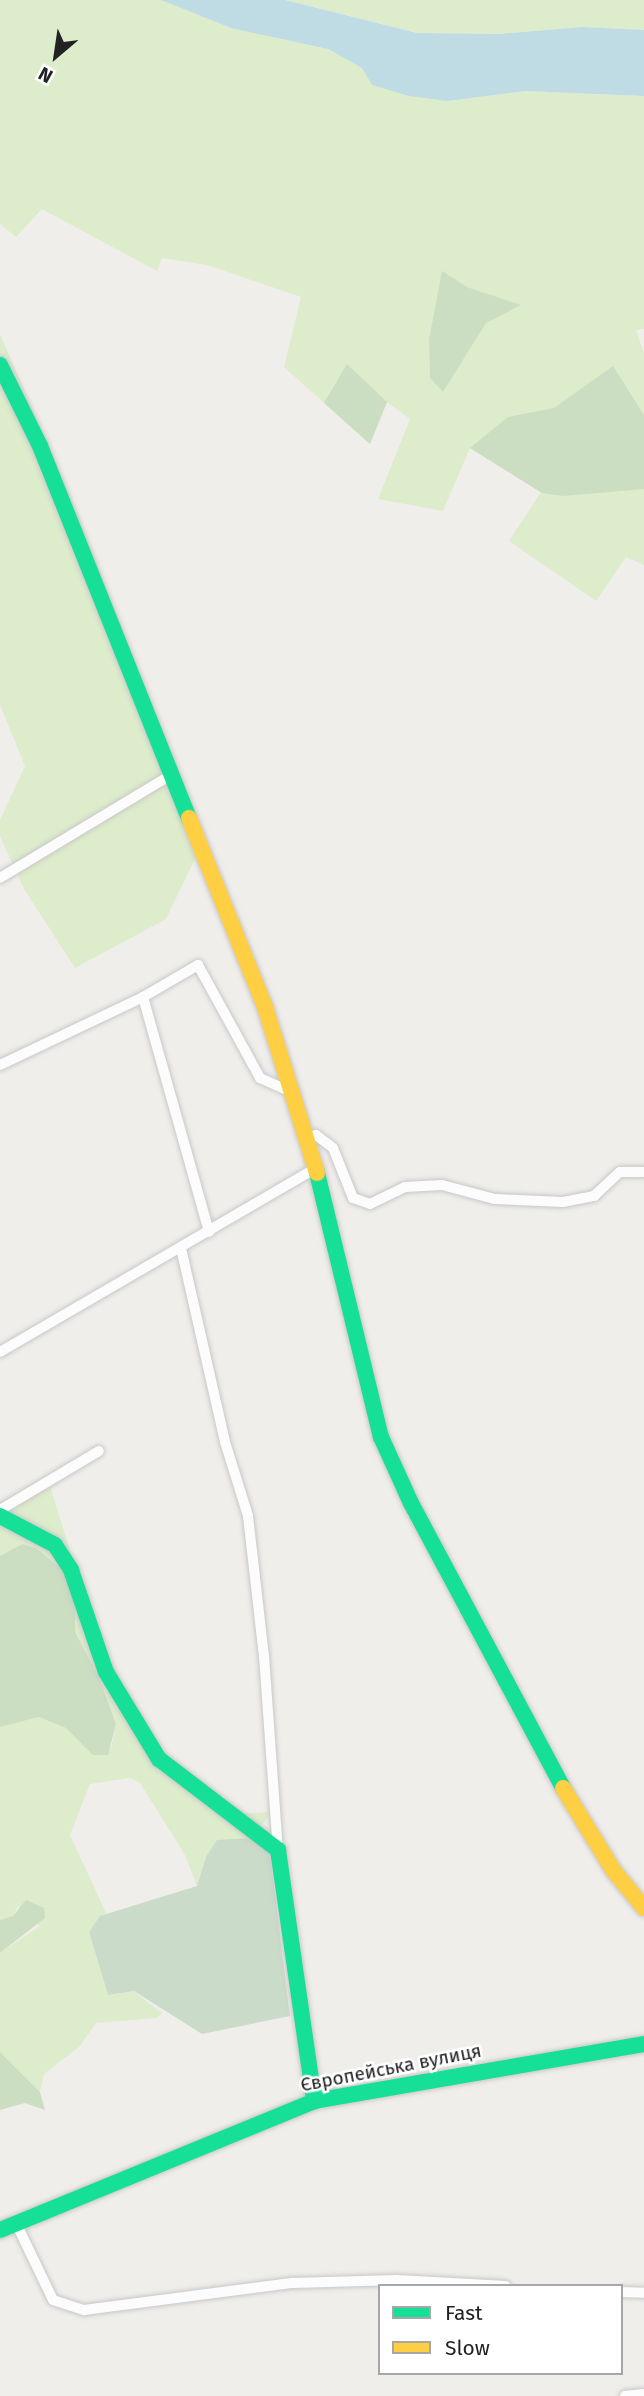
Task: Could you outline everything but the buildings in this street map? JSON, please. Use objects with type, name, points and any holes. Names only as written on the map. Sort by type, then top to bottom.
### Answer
[{"type":"main road","points":[[0,365],[40,446],[169,776],[265,1007],[308,1137],[381,1437],[411,1503],[562,1786],[612,1870],[644,1908]]},
{"type":"main road","points":[[0,1516],[55,1545],[71,1570],[106,1672],[159,1759],[278,1850],[314,2101]]},
{"type":"main road","name":"Європейська вулиця","points":[[0,2230],[314,2101],[644,2044]]},
{"type":"street","points":[[0,878],[169,776]]},
{"type":"street","points":[[0,1065],[143,997],[198,965],[260,1078],[293,1093]]},
{"type":"street","points":[[143,997],[209,1232]]},
{"type":"street","points":[[308,1137],[316,1135],[333,1148],[353,1198],[370,1204],[405,1187],[442,1185],[495,1199],[563,1202],[594,1196],[620,1172],[644,1172]]},
{"type":"street","points":[[0,1352],[315,1169]]},
{"type":"street","points":[[181,1248],[225,1442],[248,1516],[264,1656],[278,1850]]},
{"type":"street","points":[[0,1510],[99,1451]]},
{"type":"street","points":[[16,2223],[53,2300],[84,2309],[293,2283],[397,2280],[470,2284]]},
{"type":"street","points":[[623,2292],[644,2293]]},
{"type":"street","points":[[625,2396],[644,2395]]},
{"type":"green space","points":[[0,0],[161,0],[231,28],[328,49],[362,68],[372,85],[448,101],[526,91],[644,96],[644,329],[636,330],[644,353],[644,565],[626,557],[596,601],[509,541],[541,492],[470,448],[443,511],[378,499],[410,419],[387,402],[370,444],[284,367],[301,297],[207,265],[162,258],[157,271],[42,209],[16,237],[0,224]],"holes":[[[442,272],[467,287],[520,305],[486,322],[459,366],[430,378],[429,339]]]},
{"type":"green space","points":[[285,0],[644,0],[644,30],[582,27],[499,34],[417,33]]},
{"type":"green space","points":[[442,271],[467,287],[521,305],[486,323],[443,392],[430,378],[429,339]]},
{"type":"green space","points":[[0,334],[78,513],[203,842],[166,919],[75,968],[24,889],[0,836],[0,820],[25,766],[0,705]]},
{"type":"green space","points":[[347,364],[387,402],[370,444],[324,403]]},
{"type":"green space","points":[[613,366],[644,415],[644,489],[563,496],[542,493],[470,448],[508,417],[554,408]]},
{"type":"green space","points":[[48,1480],[94,1627],[167,1770],[230,1814],[272,1812],[251,1838],[206,1857],[197,1886],[185,1855],[140,1783],[130,1778],[90,1784],[70,1835],[106,1913],[89,1932],[108,1995],[133,1991],[162,2013],[157,2018],[96,2023],[80,2046],[44,2074],[40,2092],[0,2052],[0,1953],[40,1926],[18,1906],[13,1916],[0,1920],[0,1727],[39,1717],[66,1728],[93,1754],[111,1748],[116,1724],[99,1677],[75,1632],[75,1604],[63,1570],[36,1548],[22,1544],[0,1556],[0,1502]]},
{"type":"green space","points":[[22,1544],[36,1548],[63,1570],[75,1603],[75,1632],[99,1677],[116,1724],[108,1755],[93,1755],[66,1728],[39,1717],[0,1727],[0,1556]]},
{"type":"green space","points":[[251,1838],[270,1854],[290,2016],[202,2034],[134,1991],[108,1995],[89,1932],[100,1916],[197,1886],[206,1857],[217,1840]]},
{"type":"green space","points":[[26,1900],[44,1908],[45,1918],[0,1953],[0,1920],[13,1916]]},
{"type":"green space","points":[[0,2052],[40,2092],[45,2110],[25,2103],[0,2110]]},
{"type":"water","points":[[161,0],[285,0],[417,33],[499,34],[582,27],[644,30],[644,96],[526,91],[448,101],[409,96],[372,85],[362,68],[328,49],[231,28]]},
{"type":"traffic: fast","points":[[0,365],[40,446],[189,818]]},
{"type":"traffic: fast","points":[[317,1173],[381,1437],[411,1503],[563,1788]]},
{"type":"traffic: fast","points":[[0,1516],[55,1545],[71,1570],[106,1672],[159,1759],[278,1850],[314,2101]]},
{"type":"traffic: fast","points":[[0,2230],[314,2101],[644,2044]]},
{"type":"traffic: slow","points":[[189,818],[265,1007],[317,1173]]},
{"type":"traffic: slow","points":[[563,1788],[613,1870],[644,1908]]}]
